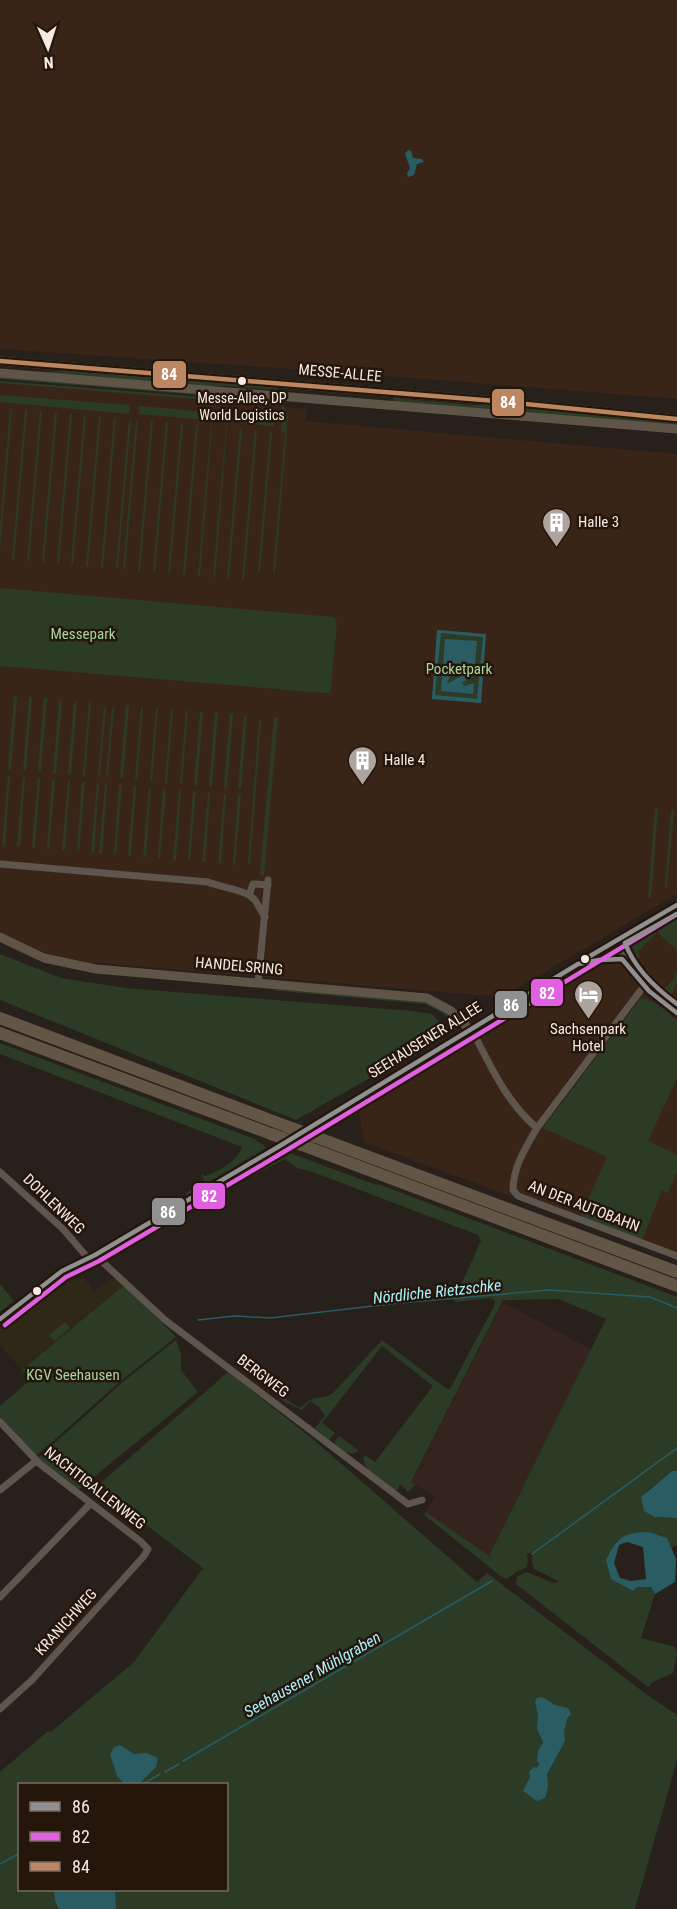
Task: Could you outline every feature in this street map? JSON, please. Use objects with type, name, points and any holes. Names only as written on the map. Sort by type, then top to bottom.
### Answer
[{"type":"highway","points":[[0,1018],[286,1126],[314,1132],[677,1272]]},
{"type":"highway","points":[[0,1033],[677,1287]]},
{"type":"main road","name":"MESSE-ALLEE","points":[[0,361],[313,386],[677,419]]},
{"type":"main road","name":"MESSE-ALLEE","points":[[0,373],[677,429]]},
{"type":"main road","name":"SEEHAUSENER ALLEE","points":[[470,1030],[677,905]]},
{"type":"main road","name":"HANDELSRING","points":[[0,938],[44,958],[96,969],[427,998],[451,1011],[470,1030]]},
{"type":"street","points":[[0,864],[208,882],[224,892],[236,888],[249,895],[265,917]]},
{"type":"street","points":[[93,881],[94,872]]},
{"type":"street","points":[[249,895],[253,884],[268,883],[258,983]]},
{"type":"street","points":[[616,940],[622,959],[644,986],[677,1013]]},
{"type":"street","points":[[578,964],[622,959]]},
{"type":"street","points":[[470,1030],[500,1083],[524,1117],[537,1128],[644,986]]},
{"type":"street","name":"SEEHAUSENER ALLEE","points":[[314,1132],[470,1030]]},
{"type":"street","name":"AN DER AUTOBAHN","points":[[537,1128],[525,1148],[513,1177],[513,1190],[518,1196],[677,1256]]},
{"type":"street","points":[[0,1319],[62,1271],[278,1147]]},
{"type":"street","name":"DOHLENWEG","points":[[0,1172],[91,1256]]},
{"type":"street","name":"BERGWEG","points":[[91,1256],[165,1320],[408,1504],[422,1500]]},
{"type":"street","name":"NACHTIGALLENWEG","points":[[0,1422],[36,1461],[148,1549]]},
{"type":"street","points":[[0,1490],[36,1461]]},
{"type":"street","points":[[0,1597],[90,1504]]},
{"type":"street","name":"KRANICHWEG","points":[[0,1709],[32,1680],[148,1549]]},
{"type":"shaded area","points":[[0,0],[677,0],[677,399],[0,349]]},
{"type":"shaded area","points":[[0,381],[306,409],[306,421],[677,454],[677,894],[502,997],[87,962],[48,954],[0,932]]},
{"type":"shaded area","points":[[677,911],[677,1258],[364,1142],[357,1102]]},
{"type":"shaded area","points":[[69,1273],[76,1281],[83,1277],[94,1291],[115,1277],[124,1285],[22,1370],[0,1345],[0,1326]]},
{"type":"shaded area","points":[[503,1302],[592,1350],[489,1557],[426,1512],[435,1496],[411,1483]]},
{"type":"green space","points":[[73,371],[279,386],[278,390],[197,386],[24,372]]},
{"type":"green space","points":[[0,377],[194,391],[225,397],[0,379]]},
{"type":"green space","points":[[0,381],[283,403],[288,416],[275,573],[273,573],[285,433],[281,432],[282,406],[0,383]]},
{"type":"green space","points":[[0,395],[130,405],[129,414],[0,402]]},
{"type":"green space","points":[[393,398],[473,405],[501,405],[677,422],[677,427],[393,402]]},
{"type":"green space","points":[[139,406],[275,418],[274,426],[139,414]]},
{"type":"green space","points":[[10,409],[12,409],[0,550],[0,528]]},
{"type":"green space","points":[[25,410],[27,410],[14,560],[12,560]]},
{"type":"green space","points":[[40,411],[42,411],[29,561],[27,561]]},
{"type":"green space","points":[[55,412],[57,413],[44,562],[42,562]]},
{"type":"green space","points":[[70,414],[72,414],[59,564],[57,563]]},
{"type":"green space","points":[[84,415],[86,415],[73,565],[71,565]]},
{"type":"green space","points":[[99,416],[101,416],[88,566],[86,566]]},
{"type":"green space","points":[[114,418],[116,418],[103,568],[101,567]]},
{"type":"green space","points":[[129,419],[131,420],[118,568],[116,568]]},
{"type":"green space","points":[[136,420],[138,420],[125,569],[123,569]]},
{"type":"green space","points":[[151,421],[153,421],[140,571],[138,571]]},
{"type":"green space","points":[[166,422],[168,422],[155,572],[153,572]]},
{"type":"green space","points":[[181,424],[183,424],[170,573],[168,573]]},
{"type":"green space","points":[[196,425],[198,425],[185,575],[183,574]]},
{"type":"green space","points":[[211,426],[200,576],[198,576]]},
{"type":"green space","points":[[226,427],[215,577],[213,577]]},
{"type":"green space","points":[[240,428],[242,429],[229,578],[227,578]]},
{"type":"green space","points":[[255,430],[257,430],[244,580],[242,580]]},
{"type":"green space","points":[[270,432],[272,432],[260,572],[258,572]]},
{"type":"green space","name":"Messepark","points":[[0,588],[334,617],[337,623],[331,689],[329,693],[324,693],[0,666]]},
{"type":"green space","name":"Pocketpark","points":[[437,630],[486,634],[481,703],[432,699]]},
{"type":"green space","points":[[14,696],[17,696],[11,769],[8,769]]},
{"type":"green space","points":[[29,697],[32,697],[26,771],[23,770]]},
{"type":"green space","points":[[44,698],[47,698],[41,771],[38,771]]},
{"type":"green space","points":[[59,700],[62,700],[56,773],[53,773]]},
{"type":"green space","points":[[74,701],[77,701],[71,774],[68,774]]},
{"type":"green space","points":[[89,702],[91,702],[85,775],[83,775]]},
{"type":"green space","points":[[126,705],[129,705],[123,778],[120,778]]},
{"type":"green space","points":[[104,707],[106,707],[100,776],[98,776]]},
{"type":"green space","points":[[112,707],[114,708],[108,777],[106,777]]},
{"type":"green space","points":[[141,707],[143,707],[137,780],[135,780]]},
{"type":"green space","points":[[156,708],[158,708],[152,781],[150,781]]},
{"type":"green space","points":[[171,709],[173,710],[167,783],[165,783]]},
{"type":"green space","points":[[186,710],[188,711],[182,784],[180,783]]},
{"type":"green space","points":[[200,712],[203,712],[197,785],[194,785]]},
{"type":"green space","points":[[215,713],[218,713],[212,786],[209,786]]},
{"type":"green space","points":[[230,714],[233,714],[227,788],[224,787]]},
{"type":"green space","points":[[244,715],[247,716],[241,789],[238,789]]},
{"type":"green space","points":[[274,717],[278,718],[264,876],[260,874]]},
{"type":"green space","points":[[259,721],[261,721],[250,864],[248,864]]},
{"type":"green space","points":[[8,776],[10,776],[5,845],[2,845]]},
{"type":"green space","points":[[23,777],[25,777],[20,846],[17,846]]},
{"type":"green space","points":[[38,778],[40,779],[35,848],[32,848]]},
{"type":"green space","points":[[52,780],[55,780],[49,849],[47,849]]},
{"type":"green space","points":[[68,781],[70,781],[65,850],[62,850]]},
{"type":"green space","points":[[82,782],[85,782],[79,852],[77,851]]},
{"type":"green space","points":[[97,783],[99,784],[94,853],[91,853]]},
{"type":"green space","points":[[105,784],[107,785],[102,854],[99,854]]},
{"type":"green space","points":[[119,785],[122,785],[116,855],[114,854]]},
{"type":"green space","points":[[134,786],[136,787],[131,856],[128,856]]},
{"type":"green space","points":[[149,788],[151,788],[146,857],[143,857]]},
{"type":"green space","points":[[163,789],[166,789],[160,858],[158,858]]},
{"type":"green space","points":[[179,790],[181,791],[176,860],[173,860]]},
{"type":"green space","points":[[193,791],[196,792],[190,861],[188,861]]},
{"type":"green space","points":[[208,793],[210,793],[205,862],[202,862]]},
{"type":"green space","points":[[224,794],[226,794],[221,863],[218,863]]},
{"type":"green space","points":[[238,795],[241,795],[235,865],[233,864]]},
{"type":"green space","points":[[655,808],[658,809],[651,898],[648,898]]},
{"type":"green space","points":[[671,810],[674,810],[667,888],[665,887]]},
{"type":"green space","points":[[677,911],[677,951],[674,945],[672,946],[657,932],[638,952],[640,956],[637,961],[644,970],[648,968],[649,975],[644,980],[626,959],[625,943]]},
{"type":"green space","points":[[0,954],[61,978],[126,988],[432,1014],[449,1033],[296,1120],[0,1000]]},
{"type":"green space","points":[[677,973],[677,983],[670,997],[662,998],[651,985],[656,981],[664,989]]},
{"type":"green space","points":[[298,989],[420,1000],[443,1009],[455,1023],[456,1030],[443,1013],[425,1004],[269,990]]},
{"type":"green space","points":[[641,998],[655,1003],[677,1020],[677,1078],[648,1141],[677,1155],[677,1172],[668,1193],[662,1190],[642,1240],[580,1217],[607,1157],[543,1128]]},
{"type":"green space","points":[[0,1043],[257,1140],[266,1148],[187,1195],[186,1193],[204,1180],[201,1173],[205,1176],[216,1172],[232,1161],[242,1147],[0,1054]]},
{"type":"green space","points":[[280,1152],[287,1156],[290,1153],[378,1184],[677,1297],[677,1471],[672,1471],[647,1491],[655,1517],[677,1518],[677,1545],[671,1548],[667,1538],[616,1541],[611,1579],[637,1587],[651,1587],[655,1594],[641,1638],[675,1647],[677,1654],[673,1673],[653,1682],[648,1687],[516,1584],[517,1577],[526,1572],[554,1583],[559,1581],[534,1569],[532,1552],[527,1554],[526,1568],[507,1579],[424,1515],[426,1512],[489,1556],[606,1319],[559,1299],[503,1300],[411,1482],[415,1485],[408,1492],[400,1484],[396,1492],[374,1476],[366,1466],[364,1455],[375,1462],[433,1386],[382,1346],[322,1423],[335,1433],[329,1440],[315,1428],[325,1416],[319,1407],[310,1401],[302,1410],[284,1402],[277,1394],[213,1347],[299,1408],[310,1400],[333,1393],[382,1340],[450,1389],[495,1304],[490,1298],[455,1302],[455,1294],[468,1293],[459,1289],[481,1241],[478,1235],[297,1168],[285,1159],[196,1205],[197,1200]]},
{"type":"green space","points":[[0,1284],[14,1301],[0,1312]]},
{"type":"green space","name":"KGV Seehausen","points":[[124,1285],[176,1337],[122,1380],[36,1456],[0,1419],[0,1406],[30,1380],[22,1370]]},
{"type":"green space","points":[[65,1322],[70,1328],[55,1341],[49,1335]]},
{"type":"green space","name":"KGV Seehausen","points":[[176,1340],[181,1354],[181,1370],[198,1392],[78,1490],[38,1458],[124,1381]]},
{"type":"green space","points":[[228,1372],[314,1440],[477,1582],[487,1573],[677,1715],[677,1760],[635,1909],[0,1909],[0,1772],[134,1662],[203,1568],[96,1487]]},
{"type":"green space","points":[[339,1436],[359,1451],[350,1453],[335,1445]]},
{"type":"water","points":[[408,150],[411,151],[413,158],[422,159],[424,162],[417,164],[414,175],[408,177],[407,173],[410,168],[405,154]]},
{"type":"water","points":[[437,630],[486,634],[481,703],[432,699]],"holes":[[[441,633],[483,637],[477,699],[435,695]]]},
{"type":"water","points":[[445,639],[477,641],[474,675],[462,683],[465,686],[474,683],[473,694],[441,691]],"holes":[[[461,666],[465,667],[458,677],[447,683],[450,676]]]},
{"type":"water","points":[[672,1471],[677,1471],[677,1518],[655,1517],[644,1511],[641,1497]]},
{"type":"water","points":[[648,1532],[667,1538],[676,1559],[675,1582],[655,1594],[651,1587],[637,1587],[633,1591],[611,1579],[606,1560],[618,1541],[626,1535]],"holes":[[[627,1542],[643,1547],[646,1579],[631,1581],[620,1578],[614,1563],[619,1545]]]},
{"type":"water","points":[[542,1697],[555,1705],[568,1708],[571,1714],[564,1731],[565,1741],[547,1774],[548,1787],[545,1798],[537,1801],[523,1791],[530,1777],[529,1772],[534,1767],[537,1768],[540,1763],[537,1762],[538,1751],[543,1742],[537,1729],[538,1716],[535,1702],[537,1698]]},
{"type":"water","points":[[120,1745],[134,1754],[147,1753],[158,1758],[156,1767],[140,1783],[124,1783],[117,1776],[110,1754],[114,1747]]},
{"type":"water","points":[[54,1891],[115,1891],[116,1909],[59,1909]]},
{"type":"waterway","name":"Nördliche Rietzschke","points":[[198,1320],[234,1316],[270,1318],[399,1303],[549,1290],[650,1297],[677,1308]]},
{"type":"waterway","name":"Seehausener Mühlgraben","points":[[532,1554],[677,1448]]},
{"type":"waterway","name":"Seehausener Mühlgraben","points":[[183,1761],[492,1581]]},
{"type":"waterway","name":"Seehausener Mühlgraben","points":[[165,1772],[179,1764]]},
{"type":"waterway","name":"Seehausener Mühlgraben","points":[[145,1783],[160,1774]]},
{"type":"waterway","name":"Seehausener Mühlgraben","points":[[0,1864],[18,1854]]},
{"type":"transit line","name":"84","points":[[0,361],[496,401],[677,419]]},
{"type":"transit line","name":"86","points":[[585,959],[677,905]]},
{"type":"transit line","name":"82","points":[[5,1325],[66,1277],[99,1261],[282,1153],[677,914]]},
{"type":"transit line","points":[[677,914],[625,943],[634,961],[647,977],[677,1004]]},
{"type":"transit line","name":"86","points":[[0,1319],[62,1271],[95,1255],[278,1147],[578,964],[622,959],[649,991],[677,1013]]},
{"type":"place","name":"Messe-Allee, DP World Logistics","points":[[242,381]]},
{"type":"place","name":"Halle 3","points":[[557,548]]},
{"type":"place","name":"Halle 4","points":[[363,786]]},
{"type":"place","name":"Sachsenpark Hotel","points":[[588,1020]]}]
